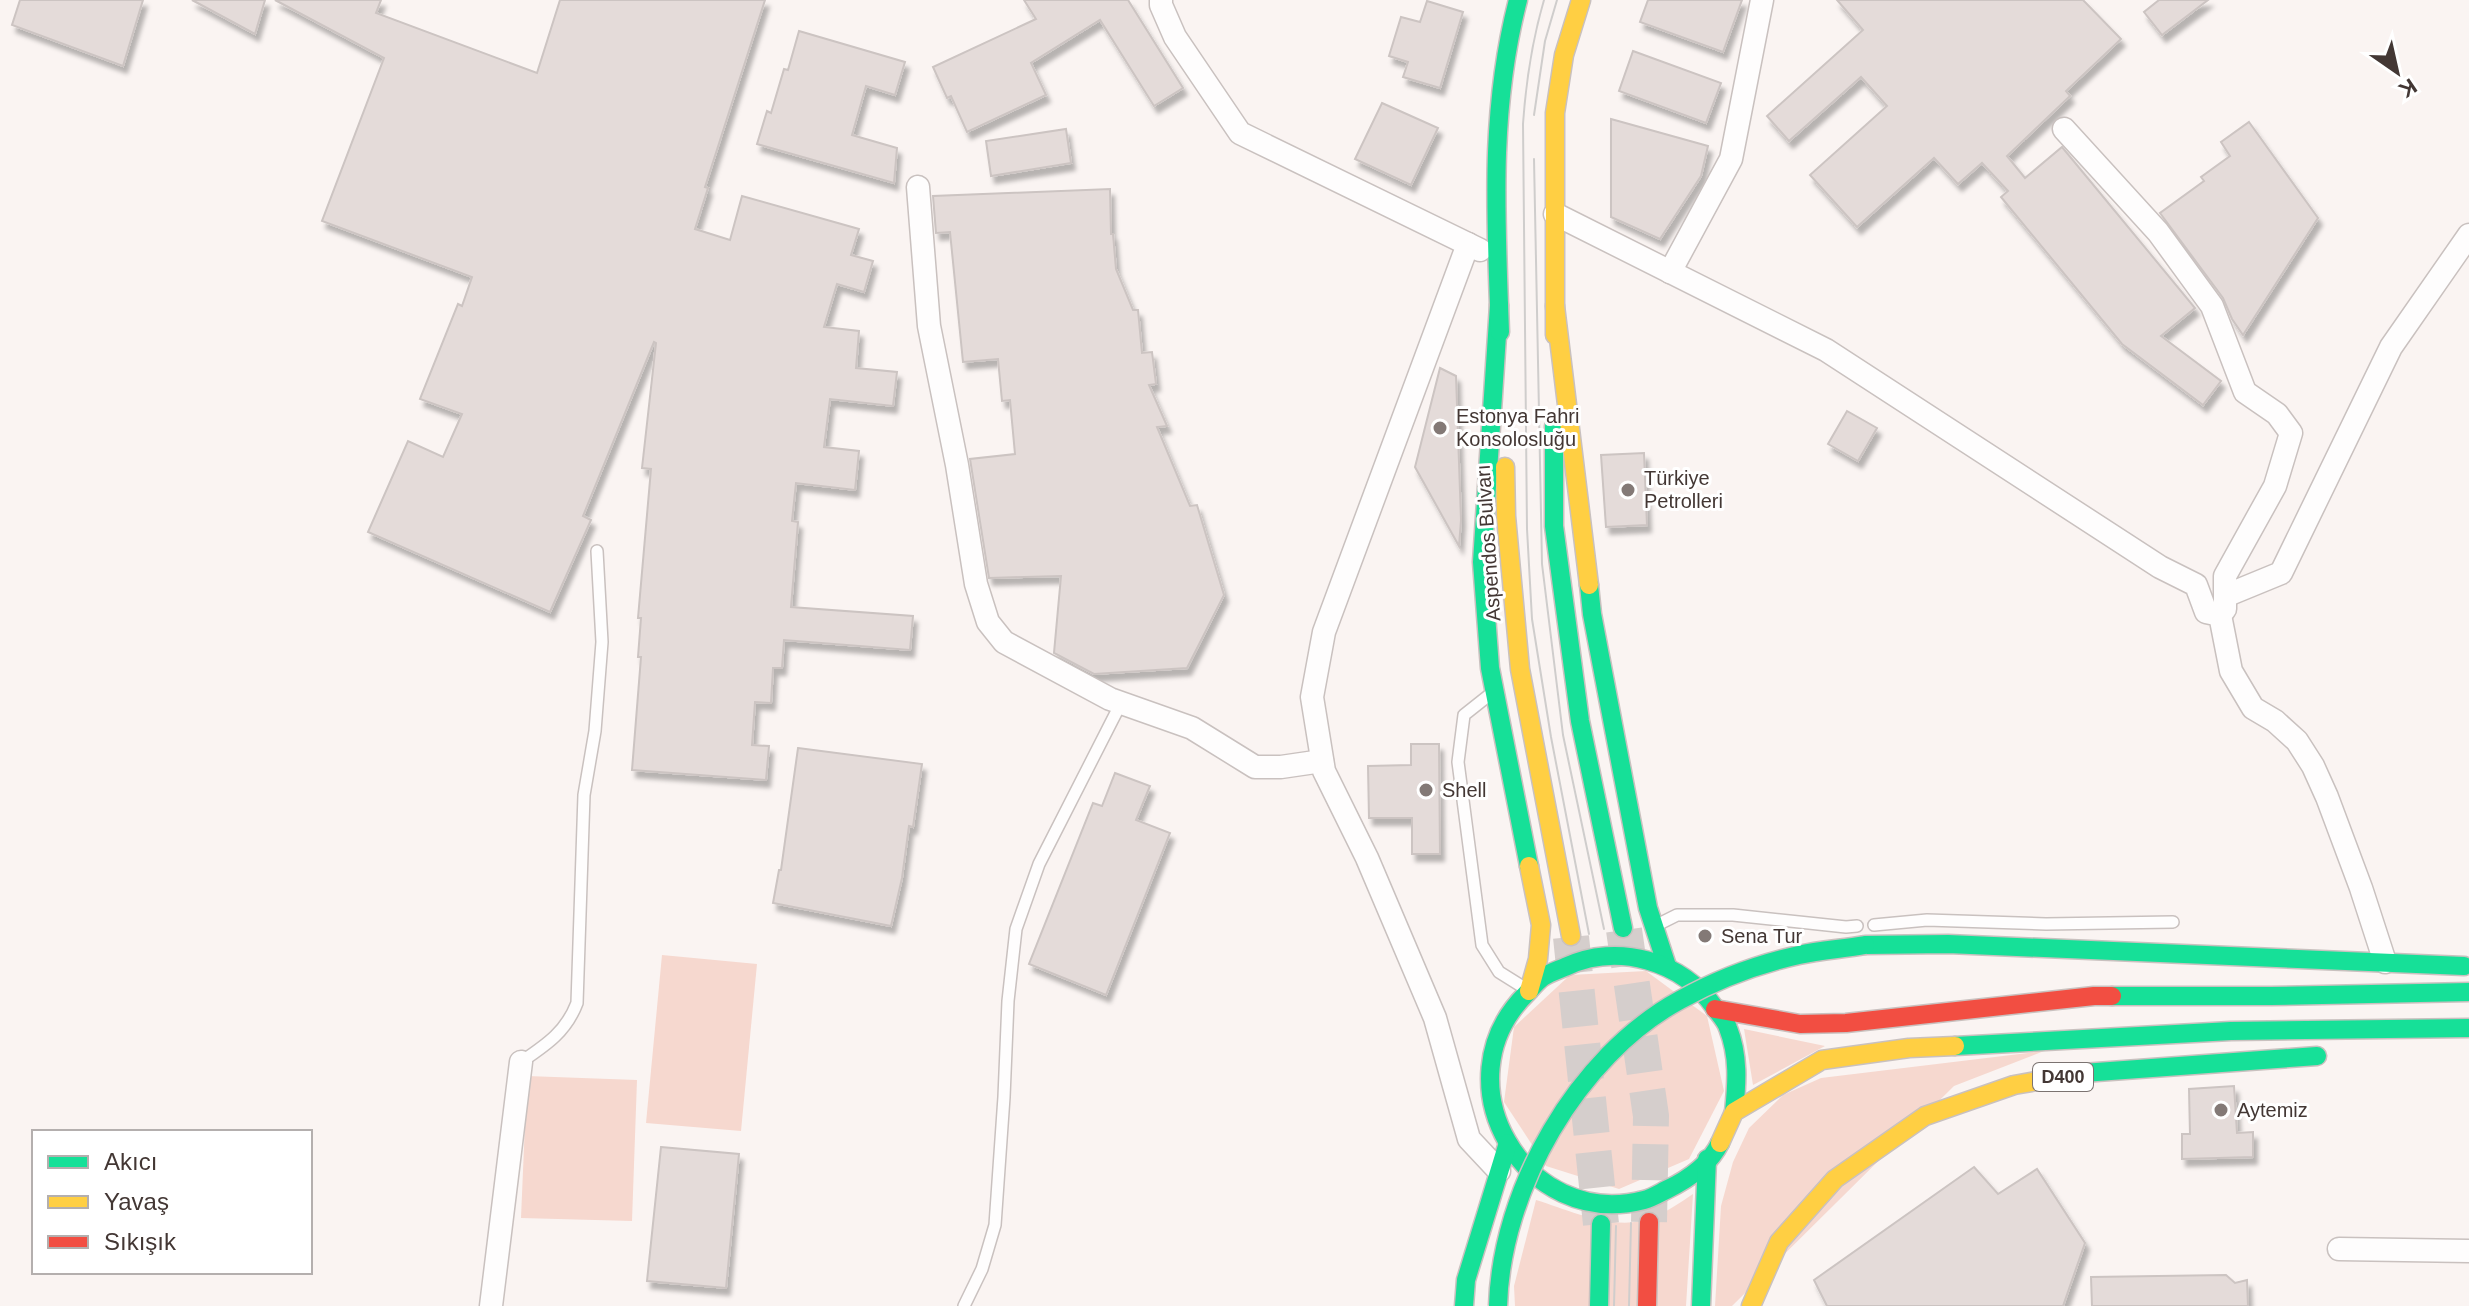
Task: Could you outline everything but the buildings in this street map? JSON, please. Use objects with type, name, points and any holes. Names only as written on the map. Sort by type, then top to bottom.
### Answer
[{"type":"main road","name":"Aspendos Bulvarı","points":[[1518,0],[1510,24],[1500,88],[1496,153],[1506,516],[1520,669],[1571,936]]},
{"type":"main road","points":[[1581,0],[1564,55],[1555,113],[1554,526],[1580,721],[1623,928]]},
{"type":"main road","points":[[1499,305],[1482,562],[1490,668],[1541,925],[1538,959],[1529,991]]},
{"type":"main road","points":[[1555,306],[1592,614],[1648,908],[1667,966]]},
{"type":"main road","points":[[1498,1306],[1497,1289],[1515,1208],[1542,1148],[1567,1107],[1601,1063],[1654,1015],[1711,985],[1784,958],[1865,945],[1948,944],[2469,966]]},
{"type":"main road","points":[[1626,955],[1667,966],[1703,991],[1728,1027],[1738,1069],[1734,1112],[1716,1151],[1685,1181],[1645,1200],[1602,1204],[1560,1192],[1525,1167],[1500,1131],[1489,1090],[1493,1046],[1512,1008],[1543,977],[1582,959],[1626,955]]},
{"type":"main road","points":[[1715,1009],[1800,1024],[1846,1023],[2094,996],[2469,992]]},
{"type":"main road","points":[[1734,1112],[1822,1060],[1909,1048],[2231,1031],[2469,1028]]},
{"type":"main road","name":"D400","points":[[1751,1306],[1779,1242],[1835,1179],[1925,1116],[2014,1085],[2092,1072],[2336,1055]]},
{"type":"main road","points":[[1464,1306],[1466,1280],[1508,1143]]},
{"type":"main road","points":[[1701,1306],[1707,1159]]},
{"type":"main road","points":[[1647,1306],[1649,1222]]},
{"type":"main road","points":[[1599,1306],[1601,1224]]},
{"type":"street","points":[[1161,0],[1175,37],[1240,133],[1499,259]]},
{"type":"street","points":[[1670,272],[1731,159],[1762,0]]},
{"type":"street","points":[[2064,129],[2158,232],[2212,306],[2245,392],[2277,414],[2291,433],[2275,486],[2225,576],[2222,605],[2231,671],[2253,708],[2275,721],[2297,741],[2313,766],[2337,823],[2385,962]]},
{"type":"street","points":[[918,187],[929,326],[957,465],[976,584],[988,622],[1004,642],[1110,699],[1192,728],[1255,767],[1322,761]]},
{"type":"street","points":[[1555,214],[1826,350],[2160,567],[2196,585],[2206,612],[2281,573],[2391,347],[2469,235]]},
{"type":"street","points":[[1468,244],[1324,632],[1312,697],[1324,771],[1367,858],[1435,1018],[1469,1139],[1499,1171]]},
{"type":"street","points":[[491,1306],[521,1062]]},
{"type":"street","points":[[2339,1249],[2469,1251]]},
{"type":"lane","points":[[521,1062],[559,1035],[577,1003],[584,795],[595,731],[602,642],[597,551]]},
{"type":"lane","points":[[1495,691],[1464,715],[1458,762],[1482,945],[1499,972],[1529,991]]},
{"type":"lane","points":[[964,1306],[982,1269],[995,1225],[1008,1001],[1016,929],[1039,864],[1121,703]]},
{"type":"lane","points":[[1654,927],[1677,915],[1733,915],[1846,927],[1927,920],[2046,924],[2173,922]]},
{"type":"shaded area","points":[[662,955],[757,964],[741,1131],[646,1123]]},
{"type":"shaded area","points":[[1646,971],[1707,1016],[1724,1091],[1689,1159],[1619,1189],[1546,1166],[1504,1102],[1514,1027],[1570,975]]},
{"type":"shaded area","points":[[1744,1029],[1825,1046],[1753,1085]]},
{"type":"shaded area","points":[[2044,1051],[1954,1086],[1732,1306],[1715,1306],[1721,1206],[1733,1162],[1749,1128],[1783,1095],[1821,1078]]},
{"type":"shaded area","points":[[527,1076],[637,1080],[632,1221],[521,1218]]},
{"type":"shaded area","points":[[1693,1194],[1686,1306],[1515,1306],[1514,1286],[1536,1200],[1595,1219],[1625,1223],[1654,1217]]},
{"type":"tunnel","points":[[1624,930],[1651,1116],[1649,1222]]},
{"type":"tunnel","points":[[1571,937],[1601,1224]]},
{"type":"tram line","points":[[1544,0],[1530,61],[1523,124],[1527,529],[1532,619],[1589,934]]},
{"type":"tram line","points":[[1534,115],[1545,41],[1557,0]]},
{"type":"tram line","points":[[1534,159],[1542,564],[1563,735],[1604,929]]},
{"type":"tram line","points":[[1629,1306],[1631,1223]]},
{"type":"tram line","points":[[1614,1306],[1616,1226]]},
{"type":"traffic: fast","points":[[1500,332],[1496,207],[1499,124],[1502,83],[1518,0]]},
{"type":"traffic: fast","points":[[1499,305],[1482,562],[1490,668],[1529,866]]},
{"type":"traffic: fast","points":[[1554,426],[1554,526],[1580,721],[1623,928]]},
{"type":"traffic: fast","points":[[1589,585],[1648,908],[1667,966]]},
{"type":"traffic: fast","points":[[1865,945],[1948,944],[2464,966]]},
{"type":"traffic: fast","points":[[1498,1306],[1502,1262],[1513,1217],[1530,1173],[1552,1130],[1578,1091],[1609,1055],[1643,1024],[1680,1000],[1723,979],[1784,959],[1865,945]]},
{"type":"traffic: fast","points":[[1720,1143],[1697,1171],[1647,1199],[1601,1204],[1563,1193],[1531,1172],[1507,1142],[1493,1106],[1491,1068],[1501,1029],[1526,994],[1551,973],[1606,956],[1648,960],[1685,978],[1726,1023],[1736,1059],[1734,1112]]},
{"type":"traffic: fast","points":[[2112,996],[2469,992]]},
{"type":"traffic: fast","points":[[1955,1046],[2231,1031],[2469,1028]]},
{"type":"traffic: fast","points":[[2083,1073],[2317,1056]]},
{"type":"traffic: fast","points":[[1464,1306],[1466,1280],[1508,1143]]},
{"type":"traffic: fast","points":[[1701,1306],[1707,1159]]},
{"type":"traffic: fast","points":[[1599,1306],[1601,1224]]},
{"type":"traffic: slow","points":[[1555,335],[1555,113],[1564,55],[1581,0]]},
{"type":"traffic: slow","points":[[1555,306],[1589,585]]},
{"type":"traffic: slow","points":[[1505,467],[1506,516],[1520,669],[1571,936]]},
{"type":"traffic: slow","points":[[1529,866],[1541,925],[1538,959],[1529,991]]},
{"type":"traffic: slow","points":[[1720,1143],[1734,1112],[1822,1060],[1909,1048],[1955,1046]]},
{"type":"traffic: slow","points":[[1751,1306],[1779,1242],[1835,1179],[1925,1116],[2014,1085],[2083,1073]]},
{"type":"traffic: jam","points":[[1715,1009],[1800,1024],[1846,1023],[2112,996]]},
{"type":"traffic: jam","points":[[1647,1306],[1649,1222]]},
{"type":"place","name":"Estonya Fahri Konsolosluğu","points":[[1440,428]]},
{"type":"place","name":"Türkiye Petrolleri","points":[[1628,490]]},
{"type":"place","name":"Shell","points":[[1426,790]]},
{"type":"place","name":"Sena Tur","points":[[1705,936]]},
{"type":"place","name":"Aytemiz","points":[[2221,1110]]}]
